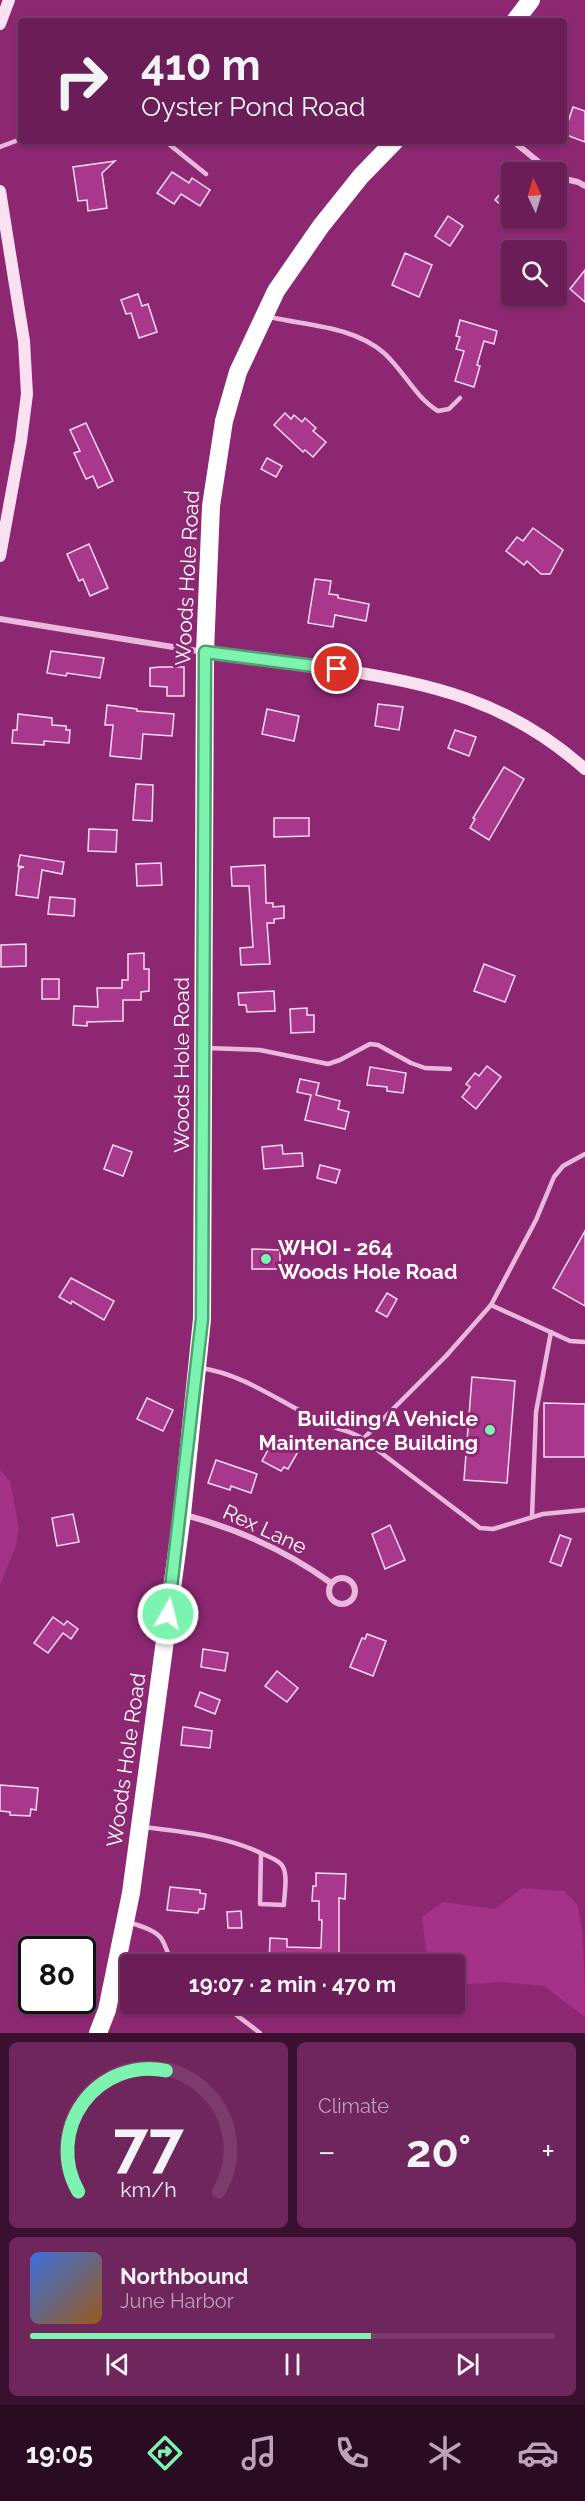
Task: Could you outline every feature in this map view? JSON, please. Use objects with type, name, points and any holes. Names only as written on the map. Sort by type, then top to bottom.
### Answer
[{"type":"highway","points":[[517,18],[531,0]]},
{"type":"highway","name":"Woods Hole Road","points":[[98,2033],[106,2010],[126,1921],[182,1514],[198,1368],[203,1274],[205,652],[210,506],[224,421],[238,372],[276,291],[321,226],[362,176],[392,144]]},
{"type":"street","points":[[0,24],[9,0]]},
{"type":"street","points":[[517,144],[539,162]]},
{"type":"street","points":[[567,180],[585,186]]},
{"type":"street","points":[[0,191],[24,341],[27,394],[21,441],[0,556]]},
{"type":"street","points":[[0,619],[205,652],[359,673],[436,688],[463,696],[511,716],[585,769]]},
{"type":"street","name":"Rex Lane","points":[[182,1514],[217,1524],[284,1552],[331,1583]]},
{"type":"street","name":"Rex Lane","points":[[341,1578],[348,1580],[354,1585],[352,1600],[345,1604],[338,1604],[332,1600],[328,1589],[331,1583],[341,1578]]},
{"type":"lane","points":[[0,147],[18,140]]},
{"type":"lane","points":[[169,144],[206,174]]},
{"type":"lane","points":[[264,315],[345,332],[366,340],[385,354],[428,405],[438,411],[449,409],[460,398]]},
{"type":"lane","points":[[203,1048],[260,1050],[328,1064],[370,1044],[378,1045],[425,1068],[450,1069]]},
{"type":"lane","points":[[363,1439],[447,1356],[491,1305],[536,1220],[554,1177],[563,1166],[585,1154]]},
{"type":"lane","points":[[491,1305],[570,1341],[585,1342]]},
{"type":"lane","points":[[532,1517],[536,1412],[551,1332]]},
{"type":"lane","points":[[198,1368],[223,1372],[331,1426],[354,1432],[480,1528],[493,1529],[543,1514],[585,1510]]},
{"type":"lane","points":[[140,1827],[246,1845],[261,1853],[282,1865],[285,1874],[284,1905],[260,1904],[261,1853]]},
{"type":"lane","points":[[126,1921],[152,1931],[161,1938],[169,1954]]},
{"type":"lane","points":[[235,2014],[260,2033]]},
{"type":"shaded area","points":[[0,1470],[10,1481],[19,1528],[16,1545],[0,1586]]},
{"type":"shaded area","points":[[522,1888],[564,1891],[573,1899],[580,1916],[583,1944],[585,2017],[544,1986],[500,1982],[465,1985],[465,1954],[429,1954],[426,1950],[422,1917],[443,1902],[495,1909]]},
{"type":"building","points":[[573,107],[585,111],[585,142],[567,135],[567,125]]},
{"type":"building","points":[[115,161],[102,173],[107,208],[88,211],[87,200],[78,201],[73,167]]},
{"type":"building","points":[[172,172],[189,183],[192,178],[210,190],[200,206],[181,194],[174,204],[157,193]]},
{"type":"building","points":[[501,193],[501,205],[495,200]]},
{"type":"building","points":[[448,216],[463,226],[450,246],[435,236]]},
{"type":"building","points":[[405,253],[432,265],[419,297],[392,285]]},
{"type":"building","points":[[585,270],[585,302],[570,289]]},
{"type":"building","points":[[138,294],[142,306],[148,304],[157,332],[139,338],[131,313],[126,314],[121,300]]},
{"type":"building","points":[[460,320],[497,331],[494,344],[484,341],[474,387],[455,381],[464,351],[456,349],[460,337],[456,336]]},
{"type":"building","points":[[285,413],[291,419],[294,415],[302,422],[305,418],[316,428],[313,431],[326,442],[313,457],[305,450],[303,452],[274,425]]},
{"type":"building","points":[[86,423],[113,481],[98,488],[93,476],[86,479],[74,453],[80,451],[70,430]]},
{"type":"building","points":[[267,458],[282,466],[276,477],[261,469]]},
{"type":"building","points":[[533,528],[563,550],[550,574],[541,574],[527,561],[524,565],[506,551],[517,537],[523,541]]},
{"type":"building","points":[[89,544],[108,588],[90,596],[83,579],[79,581],[67,554]]},
{"type":"building","points":[[315,579],[331,581],[329,594],[369,604],[366,621],[335,615],[333,627],[308,623]]},
{"type":"building","points":[[51,651],[104,658],[100,678],[67,673],[66,676],[47,673]]},
{"type":"building","points":[[184,667],[184,696],[167,696],[167,687],[150,686],[150,668]]},
{"type":"building","points":[[378,704],[403,707],[399,730],[375,726]]},
{"type":"building","points":[[107,705],[137,709],[137,711],[174,714],[172,736],[143,734],[141,759],[110,756],[113,725],[105,725]]},
{"type":"building","points":[[267,709],[299,716],[294,741],[262,734]]},
{"type":"building","points":[[18,714],[52,718],[52,725],[66,726],[66,730],[70,730],[69,743],[44,741],[44,745],[12,743],[13,730],[17,730]]},
{"type":"building","points":[[455,730],[476,737],[469,756],[448,748]]},
{"type":"building","points":[[504,767],[524,779],[489,840],[470,828],[475,819],[473,818]]},
{"type":"building","points":[[136,784],[153,785],[152,821],[133,820]]},
{"type":"building","points":[[274,818],[309,818],[309,836],[274,837]]},
{"type":"building","points":[[89,829],[117,830],[116,852],[88,851]]},
{"type":"building","points":[[20,855],[64,862],[62,874],[42,870],[38,898],[16,895],[19,868],[24,867],[18,866]]},
{"type":"building","points":[[161,863],[162,885],[137,886],[136,864]]},
{"type":"building","points":[[265,865],[266,903],[273,903],[273,907],[284,906],[284,918],[274,919],[274,923],[267,923],[270,964],[241,965],[240,948],[253,947],[249,886],[232,886],[231,867]]},
{"type":"building","points":[[50,897],[75,899],[74,916],[48,914]]},
{"type":"building","points":[[26,944],[26,966],[1,967],[1,945]]},
{"type":"building","points":[[144,953],[144,969],[149,969],[149,991],[141,992],[141,1000],[123,1000],[123,1021],[87,1022],[87,1026],[73,1025],[74,1006],[98,1007],[97,988],[122,988],[122,980],[128,980],[128,954]]},
{"type":"building","points":[[484,964],[515,976],[505,1002],[474,991]]},
{"type":"building","points":[[42,979],[59,979],[59,999],[42,999]]},
{"type":"building","points":[[274,991],[275,1011],[247,1012],[246,1005],[239,1005],[238,993]]},
{"type":"building","points":[[307,1008],[307,1015],[314,1015],[314,1032],[291,1033],[290,1009]]},
{"type":"building","points":[[487,1066],[501,1077],[476,1109],[462,1097],[470,1087],[466,1084],[475,1073],[479,1076]]},
{"type":"building","points":[[370,1067],[406,1073],[403,1093],[387,1091],[387,1087],[367,1085]]},
{"type":"building","points":[[300,1079],[319,1083],[316,1095],[340,1101],[338,1109],[349,1112],[345,1129],[305,1120],[311,1095],[297,1092]]},
{"type":"building","points":[[113,1145],[132,1152],[123,1176],[104,1169]]},
{"type":"building","points":[[282,1145],[283,1154],[302,1153],[303,1166],[264,1169],[262,1147]]},
{"type":"building","points":[[320,1165],[340,1170],[336,1183],[317,1178]]},
{"type":"building","points":[[585,1231],[585,1306],[553,1288]]},
{"type":"building","name":"WHOI - 264 Woods Hole Road","points":[[252,1249],[280,1250],[280,1269],[252,1269]]},
{"type":"building","points":[[71,1278],[114,1301],[104,1320],[72,1301],[71,1304],[59,1297]]},
{"type":"building","points":[[387,1293],[397,1299],[387,1317],[376,1311]]},
{"type":"building","name":"Building A Vehicle Maintenance Building","points":[[472,1377],[515,1381],[507,1483],[464,1480]]},
{"type":"building","points":[[147,1398],[173,1410],[163,1431],[137,1419]]},
{"type":"building","points":[[544,1403],[585,1404],[585,1457],[544,1457]]},
{"type":"building","points":[[275,1437],[299,1450],[288,1469],[284,1467],[281,1471],[262,1461]]},
{"type":"building","points":[[216,1460],[257,1474],[251,1493],[231,1486],[230,1490],[208,1483]]},
{"type":"building","points":[[73,1514],[79,1542],[57,1546],[52,1518]]},
{"type":"building","points":[[390,1525],[405,1560],[385,1569],[372,1534]]},
{"type":"building","points":[[560,1535],[571,1539],[561,1566],[550,1562]]},
{"type":"building","points":[[53,1617],[64,1625],[67,1621],[78,1629],[71,1639],[63,1633],[48,1653],[34,1643]]},
{"type":"building","points":[[367,1634],[386,1641],[373,1676],[350,1667],[362,1638],[365,1639]]},
{"type":"building","points":[[203,1649],[228,1653],[225,1671],[201,1667]]},
{"type":"building","points":[[277,1671],[298,1688],[287,1702],[265,1686]]},
{"type":"building","points":[[200,1692],[220,1700],[215,1714],[195,1706]]},
{"type":"building","points":[[183,1727],[212,1731],[210,1748],[181,1745]]},
{"type":"building","points":[[0,1785],[38,1788],[36,1810],[31,1809],[30,1816],[10,1815],[10,1812],[0,1811]]},
{"type":"building","points":[[316,1873],[346,1874],[345,1899],[339,1898],[339,1954],[269,1954],[270,1938],[287,1939],[287,1947],[321,1948],[322,1920],[319,1920],[319,1901],[312,1901],[313,1886],[316,1886]]},
{"type":"building","points":[[170,1887],[200,1890],[200,1893],[206,1894],[204,1909],[199,1909],[198,1913],[167,1910]]},
{"type":"building","points":[[241,1911],[242,1928],[228,1928],[227,1912]]},
{"type":"place","name":"WHOI - 264 Woods Hole Road","points":[[266,1259]]},
{"type":"place","name":"Building A Vehicle Maintenance Building","points":[[490,1430]]},
{"type":"route","points":[[168,1614],[182,1514],[202,1319],[205,652],[337,669]]}]
